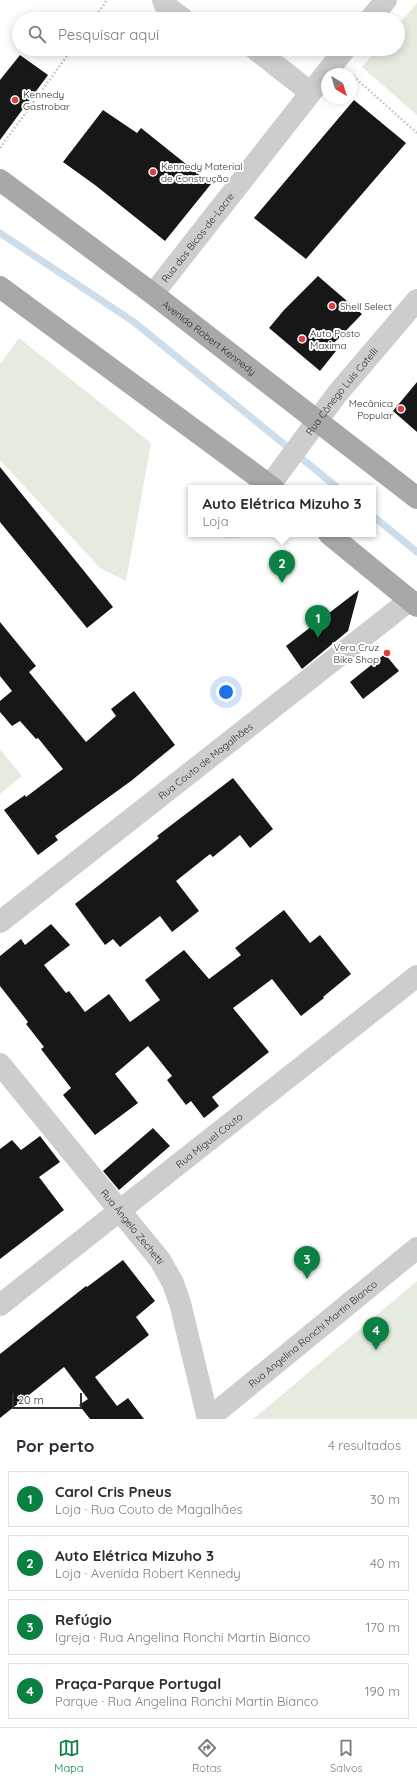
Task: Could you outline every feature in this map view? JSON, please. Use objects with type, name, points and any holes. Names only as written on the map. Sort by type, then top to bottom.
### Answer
[{"type":"main road","name":"Avenida Robert Kennedy","points":[[0,180],[153,294],[315,424],[417,498]]},
{"type":"main road","points":[[0,287],[268,485]]},
{"type":"main road","points":[[333,537],[414,603]]},
{"type":"street","points":[[163,0],[165,5],[174,12]]},
{"type":"street","points":[[376,12],[386,0]]},
{"type":"street","points":[[264,56],[310,92]]},
{"type":"street","name":"Rua dos Bicos-de-Lacre","points":[[153,294],[339,56]]},
{"type":"street","name":"Rua Cônego Luis Catelli","points":[[272,485],[337,394],[417,300]]},
{"type":"street","name":"Rua Couto de Magalhães","points":[[0,922],[414,603]]},
{"type":"street","name":"Rua Miguel Couto","points":[[0,1305],[417,976]]},
{"type":"street","name":"Rua Ângelo Zechetti","points":[[0,1064],[160,1260],[173,1283],[180,1303],[208,1419]]},
{"type":"street","name":"Rua Angelina Ronchi Martin Bianco","points":[[208,1419],[417,1248]]},
{"type":"path","points":[[99,12],[107,0]]},
{"type":"path","points":[[0,148],[67,56]]},
{"type":"path","points":[[357,80],[417,133]]},
{"type":"shaded area","points":[[417,3],[417,115],[362,67],[371,56],[405,56],[405,17]]},
{"type":"shaded area","points":[[19,338],[151,443],[126,581],[100,568],[0,460],[0,364]]},
{"type":"shaded area","points":[[223,537],[244,537],[226,539]]},
{"type":"shaded area","points":[[0,749],[22,776],[0,794]]},
{"type":"shaded area","points":[[417,1281],[417,1419],[253,1419]]},
{"type":"building","name":"Kennedy Gastrobar","points":[[19,56],[21,56],[48,75],[0,140],[0,80]]},
{"type":"building","points":[[357,102],[406,143],[306,259],[254,218],[351,104],[357,104]]},
{"type":"building","name":"Kennedy Material de Construção","points":[[103,110],[137,133],[141,128],[211,184],[165,241],[95,185],[63,162]]},
{"type":"building","points":[[318,276],[362,314],[331,346],[336,351],[320,371],[269,328],[284,310]]},
{"type":"building","points":[[417,382],[417,432],[393,411]]},
{"type":"building","points":[[0,467],[113,607],[87,628],[0,522]]},
{"type":"building","points":[[359,590],[348,631],[302,669],[286,646]]},
{"type":"building","points":[[0,622],[36,666],[29,672],[86,742],[116,716],[111,709],[134,691],[175,745],[131,781],[55,836],[58,840],[38,855],[4,810],[25,795],[26,797],[63,769],[38,738],[36,739],[20,721],[12,726],[0,712],[0,701],[12,691],[0,676]]},
{"type":"building","points":[[385,654],[399,671],[363,699],[350,682]]},
{"type":"building","points":[[233,778],[273,829],[250,848],[240,835],[213,857],[210,854],[176,881],[199,911],[172,932],[160,916],[120,947],[113,939],[105,945],[75,904],[159,838],[157,836]]},
{"type":"building","points":[[284,910],[310,943],[320,935],[351,974],[301,1016],[272,979],[233,1008],[269,1052],[212,1097],[219,1106],[204,1118],[191,1101],[186,1105],[167,1080],[172,1076],[148,1046],[115,1074],[138,1103],[95,1135],[63,1095],[71,1088],[41,1049],[44,1047],[26,1024],[28,1022],[0,986],[0,956],[21,939],[25,945],[51,924],[70,945],[44,965],[66,993],[69,991],[85,1012],[109,994],[130,1022],[160,1000],[145,980],[184,950],[209,979],[241,955],[235,948]]},
{"type":"building","points":[[153,1128],[170,1146],[119,1190],[103,1171]]},
{"type":"building","points":[[40,1136],[60,1162],[39,1177],[64,1210],[0,1259],[0,1149],[12,1140],[21,1150]]},
{"type":"building","points":[[123,1260],[155,1301],[136,1317],[149,1335],[95,1377],[117,1406],[128,1398],[144,1419],[90,1419],[79,1405],[88,1399],[64,1367],[0,1418],[0,1354],[86,1286],[87,1287]]},
{"type":"waterway","points":[[0,233],[134,322],[334,485]]},
{"type":"waterway","points":[[376,518],[417,552]]},
{"type":"place","name":"Kennedy Gastrobar","points":[[15,100]]},
{"type":"place","name":"Kennedy Material de Construção","points":[[153,172]]},
{"type":"place","name":"Shell Select","points":[[332,306]]},
{"type":"place","name":"Auto Posto Maxima","points":[[302,339]]},
{"type":"place","name":"Mecânica Popular","points":[[401,409]]},
{"type":"place","name":"Auto Elétrica Mizuho 3","points":[[282,583]]},
{"type":"place","name":"Carol Cris Pneus","points":[[318,638]]},
{"type":"place","name":"Vera Cruz Bike Shop","points":[[387,653]]},
{"type":"place","name":"Refúgio","points":[[307,1279]]},
{"type":"place","name":"Praça-Parque Portugal","points":[[376,1350]]}]
